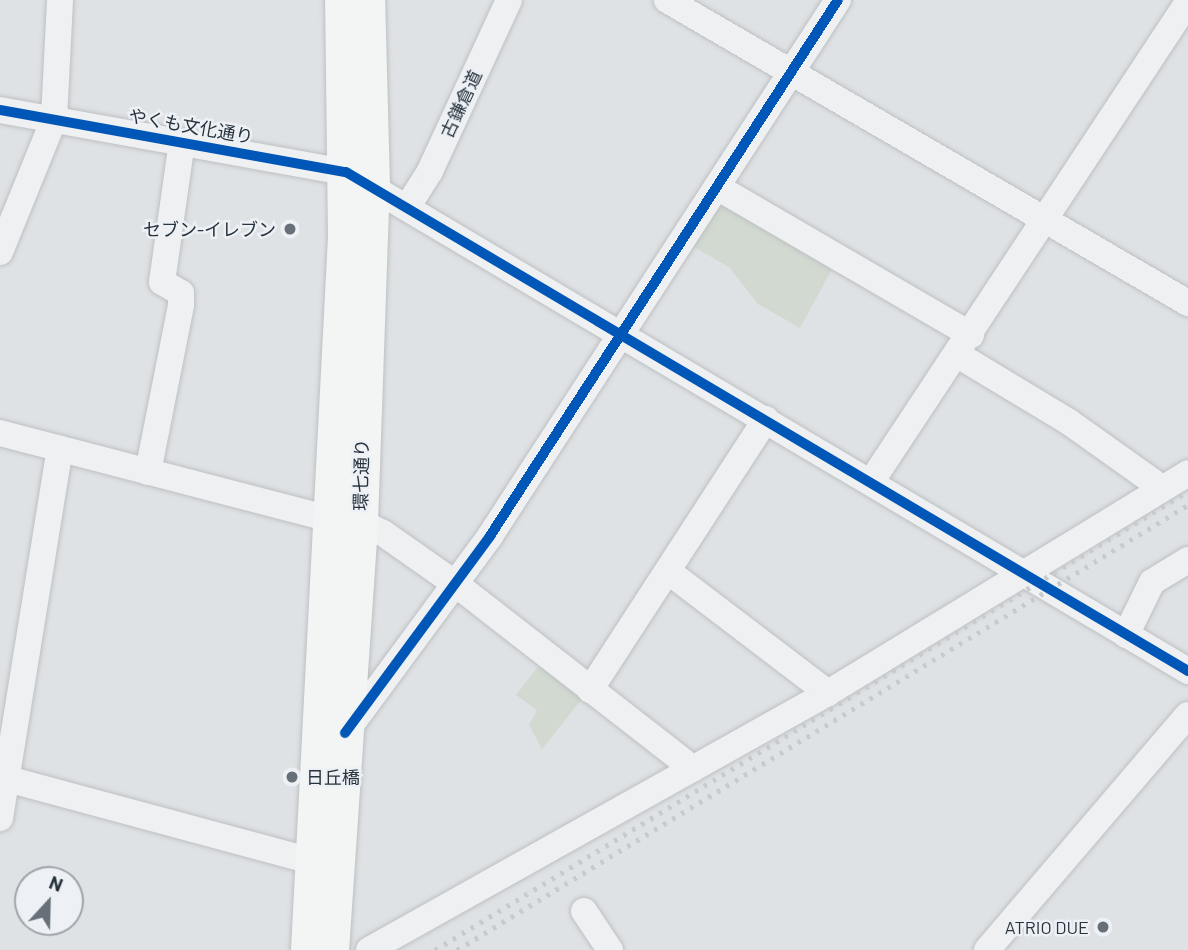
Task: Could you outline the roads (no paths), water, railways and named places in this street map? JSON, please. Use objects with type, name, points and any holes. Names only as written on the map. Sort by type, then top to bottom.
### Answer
[{"type":"main road","name":"環七通り","points":[[341,0],[360,179]]},
{"type":"main road","name":"環七通り","points":[[307,950],[327,810],[346,521],[368,0]]},
{"type":"main road","name":"環七通り","points":[[332,950],[327,810],[345,733],[346,521]]},
{"type":"main road","points":[[287,950],[300,859],[327,810]]},
{"type":"main road","points":[[327,810],[354,950]]},
{"type":"street","points":[[0,252],[54,119],[60,0]]},
{"type":"street","name":"古鎌倉道","points":[[408,206],[430,171],[509,0]]},
{"type":"street","points":[[667,0],[1188,303]]},
{"type":"street","points":[[345,733],[457,585],[838,0]]},
{"type":"street","points":[[871,482],[964,345],[1188,2]]},
{"type":"street","name":"やくも文化通り","points":[[0,110],[182,142],[360,179],[622,332],[1188,671]]},
{"type":"street","points":[[148,472],[181,305],[181,293],[162,282],[182,142]]},
{"type":"street","points":[[717,187],[964,345],[1162,488]]},
{"type":"street","points":[[590,690],[766,419]]},
{"type":"street","points":[[0,433],[346,521],[383,533],[457,585],[693,769]]},
{"type":"street","points":[[0,818],[3,778],[60,449]]},
{"type":"street","points":[[369,950],[828,693],[1188,473]]},
{"type":"street","points":[[1126,635],[1152,582],[1188,560]]},
{"type":"street","points":[[669,572],[828,693]]},
{"type":"street","points":[[987,950],[1188,715]]},
{"type":"street","points":[[3,778],[300,859]]},
{"type":"street","points":[[584,912],[610,950]]},
{"type":"railway","points":[[435,950],[1188,491]]},
{"type":"railway","points":[[457,950],[1188,505]]},
{"type":"place","name":"セブン-イレブン","points":[[290,229]]},
{"type":"place","name":"日丘橋","points":[[292,777]]},
{"type":"place","name":"ATRIO DUE","points":[[1103,927]]}]
